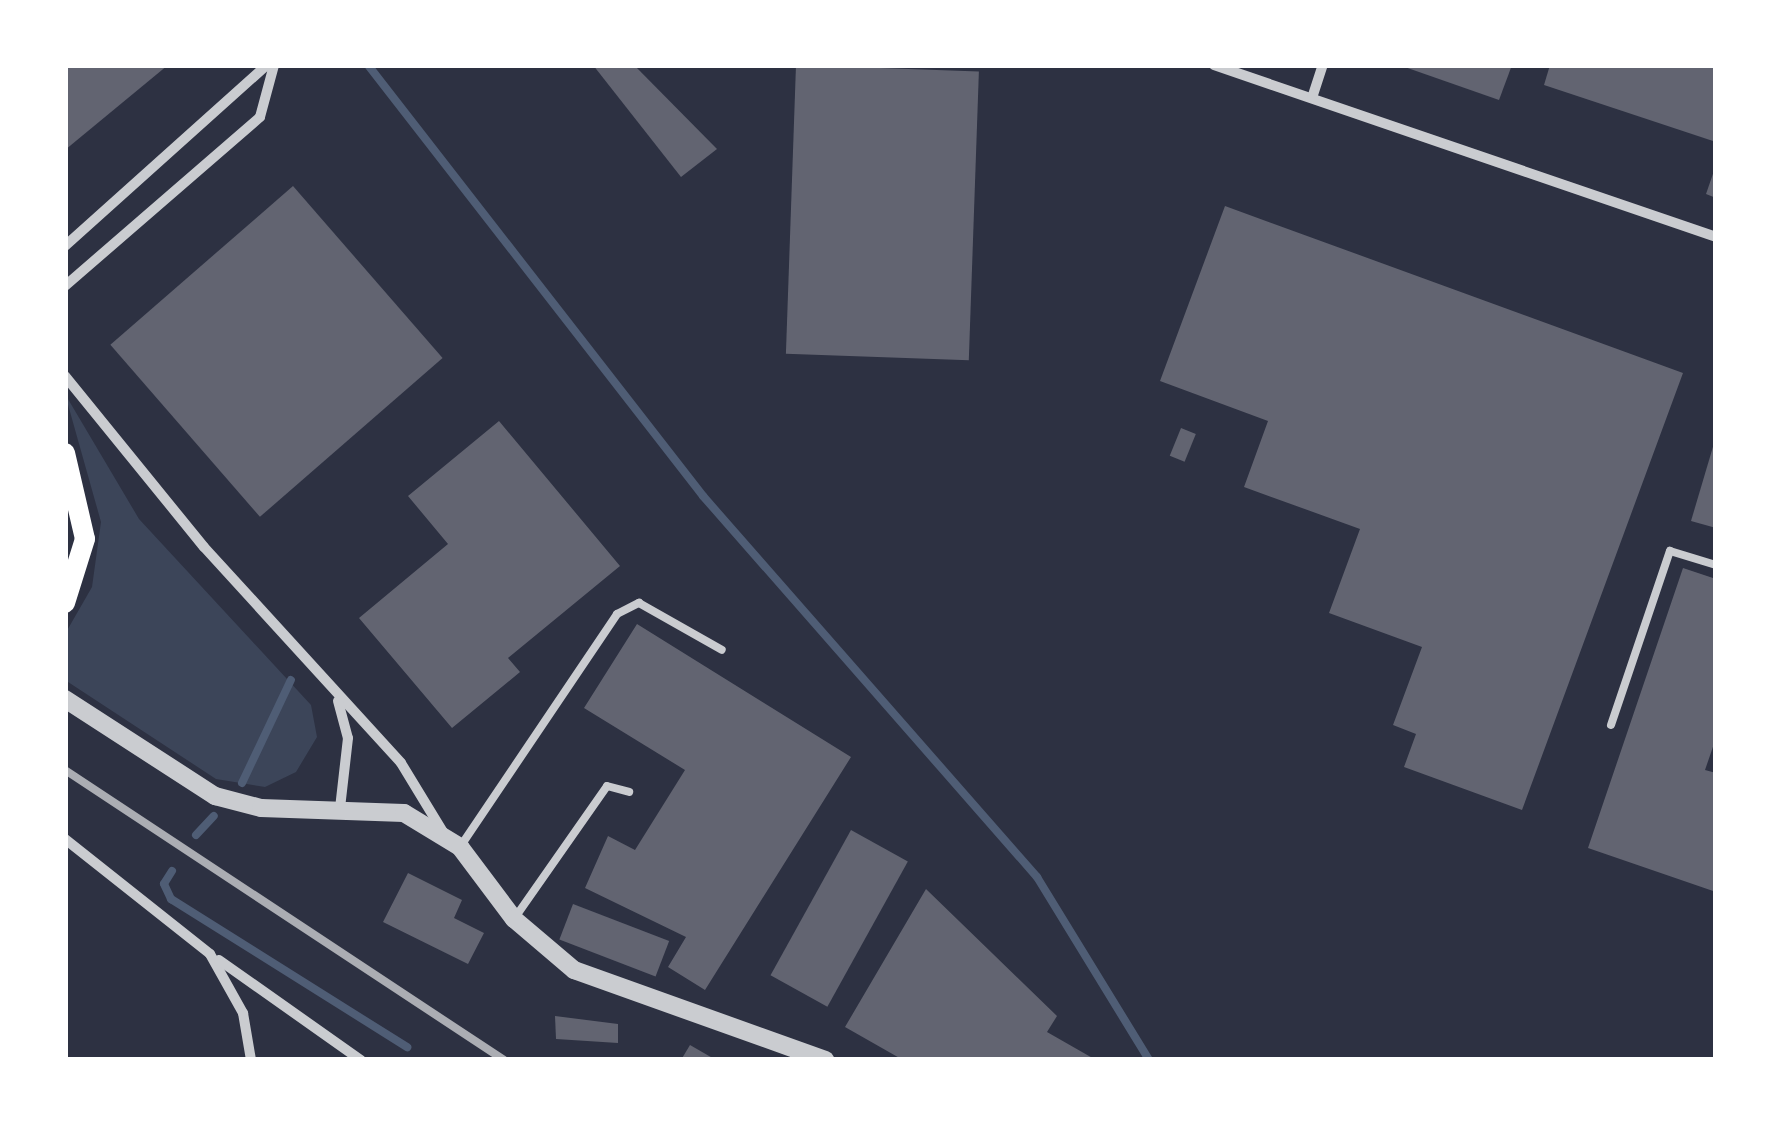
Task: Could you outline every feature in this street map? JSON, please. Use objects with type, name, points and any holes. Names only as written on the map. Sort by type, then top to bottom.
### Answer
[{"type":"main road","points":[[65,453],[85,539],[65,603]]},
{"type":"street","points":[[65,246],[270,65]]},
{"type":"street","points":[[65,286],[260,117],[270,65]]},
{"type":"street","points":[[1214,65],[1716,237]]},
{"type":"street","points":[[1312,98],[1323,65]]},
{"type":"street","points":[[65,376],[401,764],[444,833],[514,919],[574,970],[824,1060]]},
{"type":"street","points":[[334,691],[348,738],[340,808]]},
{"type":"street","points":[[65,699],[214,796],[261,808],[404,813],[444,833]]},
{"type":"street","points":[[65,839],[210,954],[361,1060]]},
{"type":"street","points":[[210,954],[243,1013],[251,1060]]},
{"type":"lane","points":[[1610,725],[1670,552],[1716,565]]},
{"type":"lane","points":[[460,848],[617,614],[640,603],[722,650]]},
{"type":"lane","points":[[514,919],[607,786],[629,792]]},
{"type":"shaded area","points":[[65,394],[139,519],[311,705],[317,737],[296,772],[265,787],[216,779],[65,680],[65,634],[92,587],[101,522]]},
{"type":"building","points":[[65,65],[168,65],[65,150]]},
{"type":"building","points":[[593,65],[634,65],[717,149],[681,177]]},
{"type":"building","points":[[796,65],[979,71],[969,360],[786,354]]},
{"type":"building","points":[[1399,65],[1512,65],[1499,100]]},
{"type":"building","points":[[1550,65],[1716,65],[1716,142],[1544,85]]},
{"type":"building","points":[[1716,168],[1716,198],[1706,194]]},
{"type":"building","points":[[293,186],[443,358],[260,517],[110,345]]},
{"type":"building","points":[[1225,206],[1683,373],[1522,810],[1404,767],[1416,734],[1393,725],[1422,647],[1329,613],[1360,529],[1244,487],[1268,421],[1160,381]]},
{"type":"building","points":[[499,421],[620,566],[508,658],[520,672],[452,728],[359,618],[448,544],[408,496]]},
{"type":"building","points":[[1181,428],[1196,434],[1185,462],[1170,456]]},
{"type":"building","points":[[1716,441],[1716,528],[1691,521]]},
{"type":"building","points":[[1683,568],[1716,579],[1716,738],[1705,770],[1716,773],[1716,892],[1588,848]]},
{"type":"building","points":[[637,624],[851,757],[705,990],[668,967],[686,937],[585,888],[608,836],[635,850],[685,770],[584,708]]},
{"type":"building","points":[[851,830],[908,862],[827,1007],[771,975]]},
{"type":"building","points":[[408,873],[462,900],[454,918],[484,933],[468,964],[383,922]]},
{"type":"building","points":[[926,889],[1057,1016],[1047,1032],[1096,1060],[903,1060],[845,1027]]},
{"type":"building","points":[[573,904],[669,941],[656,976],[559,939]]},
{"type":"building","points":[[555,1016],[618,1024],[618,1043],[556,1039]]},
{"type":"building","points":[[690,1045],[716,1060],[681,1060]]},
{"type":"waterway","points":[[368,65],[703,496],[1037,877],[1149,1060]]},
{"type":"waterway","points":[[242,783],[291,680]]},
{"type":"waterway","points":[[196,835],[214,816]]},
{"type":"waterway","points":[[172,871],[164,884],[171,899],[407,1047]]},
{"type":"railway","points":[[65,770],[504,1060]]}]
